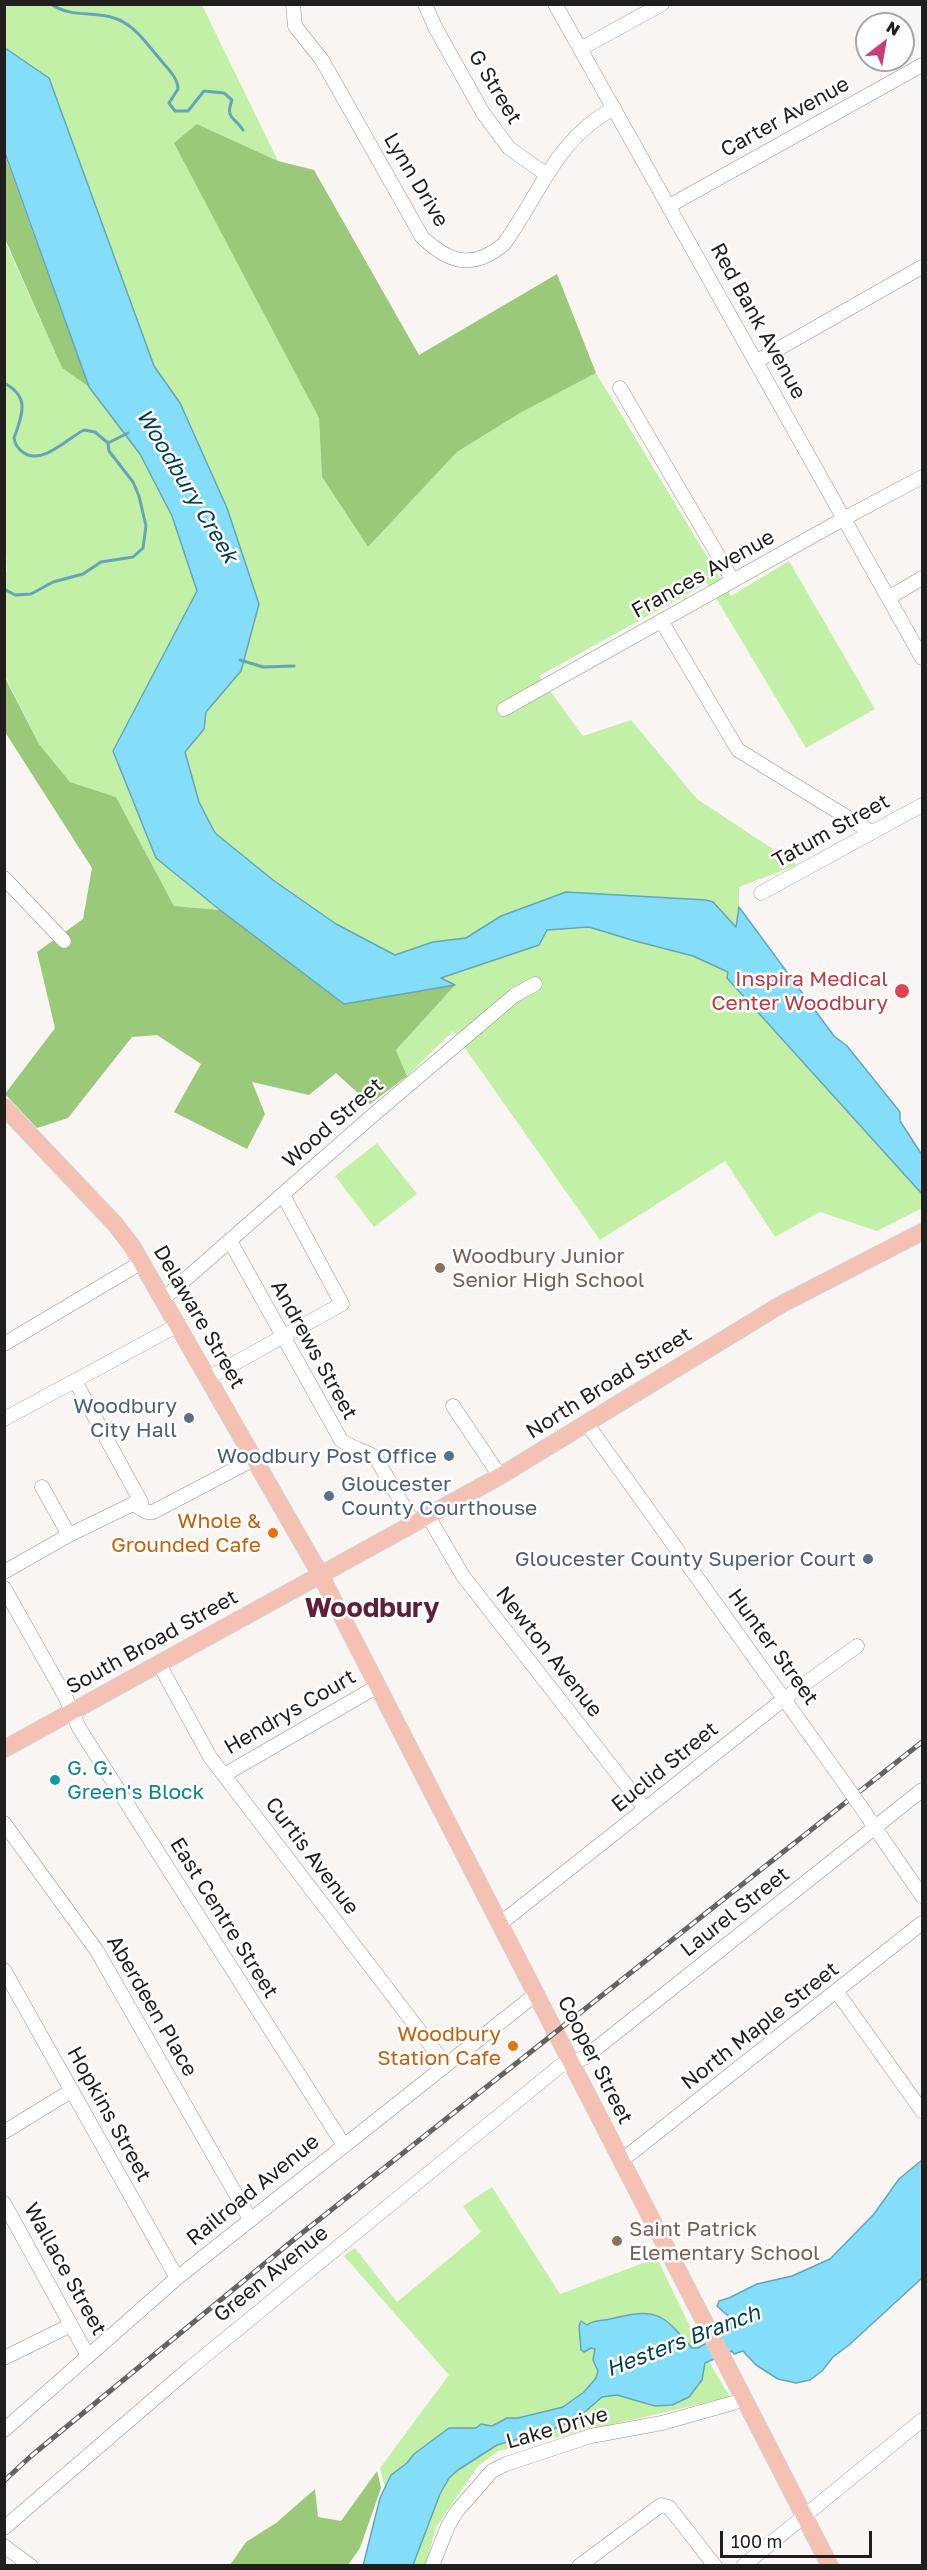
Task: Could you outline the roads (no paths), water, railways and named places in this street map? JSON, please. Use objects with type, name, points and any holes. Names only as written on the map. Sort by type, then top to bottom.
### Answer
[{"type":"main road","name":"Delaware Street","points":[[4,1107],[119,1228],[142,1262],[320,1574]]},
{"type":"main road","name":"North Broad Street","points":[[320,1574],[500,1476],[782,1304],[922,1232]]},
{"type":"main road","name":"South Broad Street","points":[[4,1749],[320,1574]]},
{"type":"main road","name":"Cooper Street","points":[[320,1574],[830,2565]]},
{"type":"street","name":"Lynn Drive","points":[[292,4],[295,26],[322,60],[422,237],[436,251],[457,261],[476,261],[494,253],[504,244],[577,134],[593,119],[614,108]]},
{"type":"street","name":"G Street","points":[[425,4],[435,27],[483,112],[508,148],[547,176]]},
{"type":"street","name":"Red Bank Avenue","points":[[555,4],[890,597],[922,658]]},
{"type":"street","points":[[580,49],[662,4]]},
{"type":"street","name":"Carter Avenue","points":[[669,206],[922,65]]},
{"type":"street","points":[[757,361],[922,267]]},
{"type":"street","points":[[620,388],[733,581]]},
{"type":"street","name":"Frances Avenue","points":[[504,709],[844,518],[922,477]]},
{"type":"street","points":[[890,597],[922,578]]},
{"type":"street","points":[[662,622],[738,750],[871,832]]},
{"type":"street","name":"Tatum Street","points":[[761,893],[922,805]]},
{"type":"street","points":[[4,878],[64,940]]},
{"type":"street","name":"Wood Street","points":[[163,1299],[372,1116],[515,995],[535,984]]},
{"type":"street","points":[[208,1378],[342,1304],[283,1195]]},
{"type":"street","name":"Andrews Street","points":[[230,1241],[341,1440],[348,1446],[369,1453],[376,1458],[421,1520]]},
{"type":"street","points":[[4,1344],[142,1262]]},
{"type":"street","points":[[4,1419],[178,1325]]},
{"type":"street","points":[[75,1381],[141,1502],[141,1509]]},
{"type":"street","points":[[453,1406],[500,1476]]},
{"type":"street","name":"Hunter Street","points":[[587,1424],[845,1784],[922,1896]]},
{"type":"street","points":[[4,1572],[69,1535],[133,1504],[147,1512],[153,1512],[254,1459]]},
{"type":"street","points":[[42,1487],[69,1535]]},
{"type":"street","name":"Newton Avenue","points":[[421,1520],[645,1809]]},
{"type":"street","name":"East Centre Street","points":[[4,1588],[79,1728],[344,2145]]},
{"type":"street","name":"Euclid Street","points":[[501,1923],[784,1699],[857,1646]]},
{"type":"street","name":"Curtis Avenue","points":[[159,1664],[210,1757],[445,2064]]},
{"type":"street","name":"Hendrys Court","points":[[224,1775],[378,1686]]},
{"type":"street","name":"Laurel Street","points":[[571,2063],[584,2058],[872,1824],[922,1790]]},
{"type":"street","name":"Aberdeen Place","points":[[4,1823],[97,1951],[250,2219]]},
{"type":"street","name":"North Maple Street","points":[[621,2161],[922,1923]]},
{"type":"street","name":"Hopkins Street","points":[[4,1970],[177,2278]]},
{"type":"street","points":[[837,1992],[922,2112]]},
{"type":"street","name":"Railroad Avenue","points":[[4,2430],[177,2278],[445,2064],[537,1994]]},
{"type":"street","name":"Green Avenue","points":[[4,2528],[277,2296],[560,2066],[571,2063]]},
{"type":"street","points":[[4,2132],[71,2091]]},
{"type":"street","name":"Wallace Street","points":[[4,2203],[88,2356]]},
{"type":"street","points":[[4,2358],[71,2325]]},
{"type":"street","name":"Lake Drive","points":[[432,2565],[448,2526],[457,2511],[492,2471],[506,2464],[591,2436],[662,2423],[732,2403],[744,2397]]},
{"type":"street","points":[[743,2565],[922,2420]]},
{"type":"street","points":[[579,2565],[661,2505],[669,2507],[715,2565]]},
{"type":"street","points":[[4,2546],[31,2565]]},
{"type":"water","name":"Woodbury Creek","points":[[5,48],[49,78],[154,366],[180,403],[227,508],[259,604],[241,671],[206,712],[204,729],[185,752],[199,802],[215,833],[273,880],[336,924],[395,955],[433,942],[466,938],[501,916],[566,892],[706,900],[713,902],[736,927],[739,907],[834,1036],[847,1046],[900,1112],[900,1121],[922,1155],[922,1194],[727,978],[728,972],[693,956],[589,927],[547,930],[539,945],[441,978],[455,985],[344,1004],[220,910],[156,858],[113,751],[197,591],[172,516],[140,454],[89,387],[5,153]]},
{"type":"water","name":"Hesters Branch","points":[[922,2160],[922,2278],[810,2380],[796,2383],[778,2379],[756,2365],[743,2351],[734,2354],[732,2351],[705,2363],[702,2380],[689,2397],[672,2405],[655,2406],[617,2395],[602,2397],[578,2418],[556,2428],[497,2445],[449,2478],[440,2494],[413,2565],[363,2566],[380,2498],[391,2475],[407,2463],[414,2454],[449,2428],[476,2428],[481,2424],[492,2426],[507,2418],[518,2418],[563,2407],[584,2392],[596,2378],[598,2371],[593,2360],[595,2349],[591,2348],[584,2352],[581,2350],[579,2326],[581,2321],[587,2325],[595,2321],[638,2314],[657,2316],[673,2327],[692,2348],[698,2348],[732,2328],[728,2316],[717,2306],[719,2301],[757,2284],[792,2276],[830,2259],[874,2214],[899,2179]]},
{"type":"waterway","points":[[51,4],[74,13],[114,18],[128,25],[144,40],[174,76],[178,89],[169,103],[175,111],[188,111],[204,91],[224,93],[232,100],[231,117],[243,130]]},
{"type":"waterway","points":[[4,383],[13,388],[21,400],[20,422],[14,438],[20,450],[31,456],[39,456],[55,449],[84,430],[95,432],[108,443],[109,451],[133,482],[146,526],[143,548],[133,557],[101,562],[83,574],[53,582],[31,594],[15,595],[4,589]]},
{"type":"waterway","name":"Woodbury Creek","points":[[108,443],[128,433]]},
{"type":"waterway","points":[[240,660],[263,667],[294,666]]},
{"type":"railway","points":[[4,2481],[31,2456],[297,2237],[922,1742]]},
{"type":"place","name":"Inspira Medical Center Woodbury","points":[[902,991]]},
{"type":"place","name":"Woodbury Junior Senior High School","points":[[440,1268]]},
{"type":"place","name":"Woodbury City Hall","points":[[189,1418]]},
{"type":"place","name":"Woodbury Post Office","points":[[449,1456]]},
{"type":"place","name":"Gloucester County Courthouse","points":[[329,1496]]},
{"type":"place","name":"Whole & Grounded Cafe","points":[[273,1533]]},
{"type":"place","name":"Gloucester County Superior Court","points":[[868,1559]]},
{"type":"place","name":"G. G. Green's Block","points":[[55,1780]]},
{"type":"place","name":"Woodbury Station Cafe","points":[[513,2046]]},
{"type":"place","name":"Saint Patrick Elementary School","points":[[617,2241]]},
{"type":"district","name":"Woodbury","points":[[372,1608]]}]
